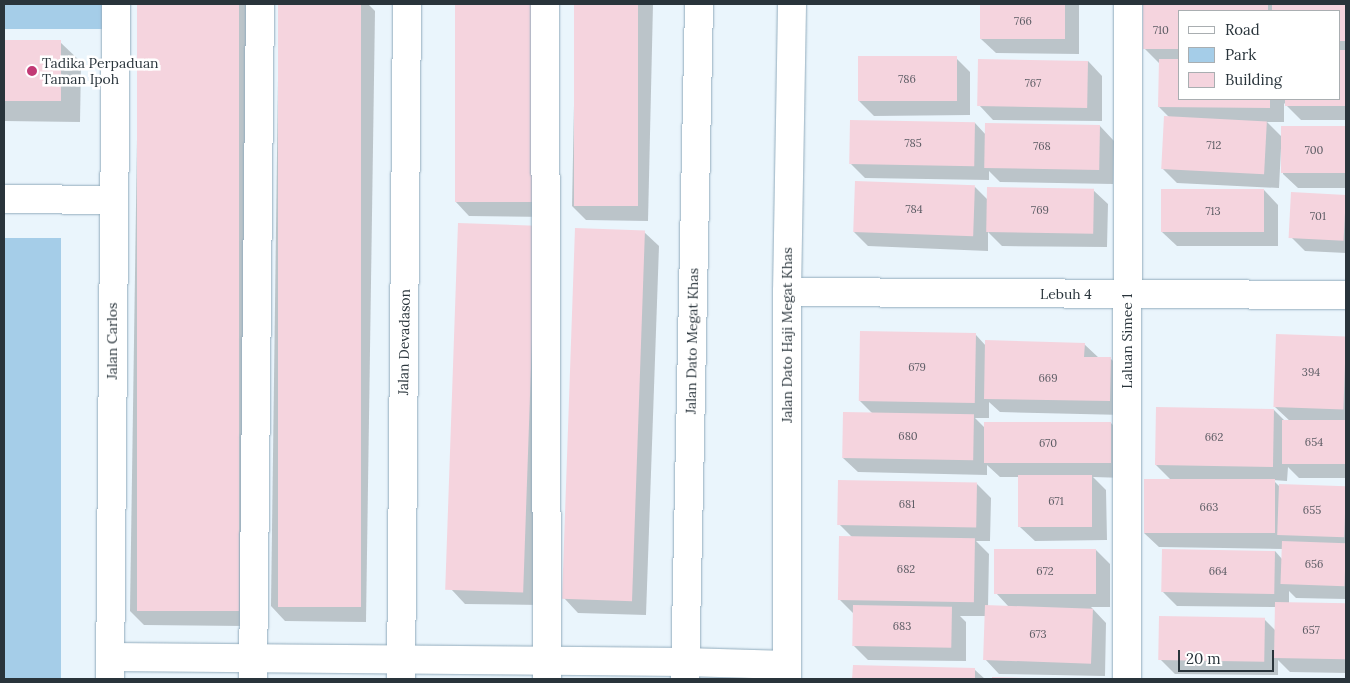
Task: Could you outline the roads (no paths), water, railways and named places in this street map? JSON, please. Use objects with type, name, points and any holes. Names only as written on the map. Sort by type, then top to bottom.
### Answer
[{"type":"street","name":"Jalan Carlos","points":[[110,668],[116,4]]},
{"type":"street","points":[[253,669],[260,4]]},
{"type":"street","name":"Jalan Devadason","points":[[401,670],[407,4]]},
{"type":"street","points":[[544,4],[547,670]]},
{"type":"street","name":"Jalan Dato Megat Khas","points":[[685,671],[699,4]]},
{"type":"street","name":"Jalan Dato Haji Megat Khas","points":[[787,672],[787,292],[792,4]]},
{"type":"street","name":"Laluan Simee 1","points":[[1126,679],[1128,4]]},
{"type":"street","points":[[4,199],[113,200]]},
{"type":"street","name":"Lebuh 4","points":[[787,292],[1346,296]]},
{"type":"street","points":[[110,668],[787,672]]},
{"type":"place","name":"Tadika Perpaduan Taman Ipoh","points":[[32,71]]}]
